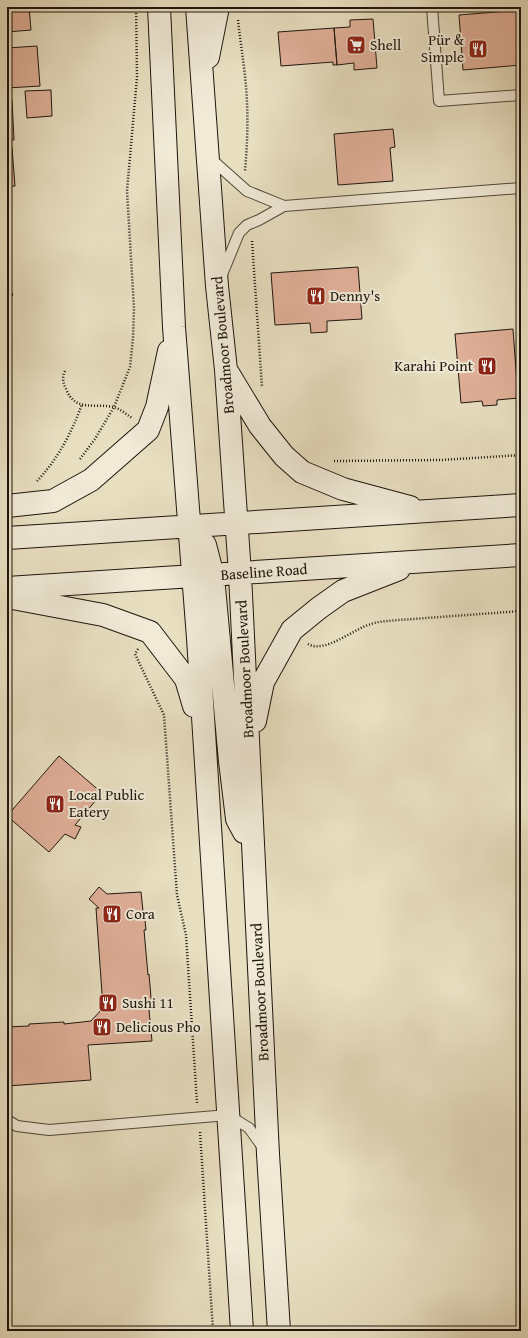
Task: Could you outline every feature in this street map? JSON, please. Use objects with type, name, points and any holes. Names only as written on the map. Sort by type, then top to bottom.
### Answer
[{"type":"main road","points":[[159,7],[174,326],[190,526],[203,576],[237,819],[253,850]]},
{"type":"main road","name":"Broadmoor Boulevard","points":[[197,7],[217,286],[226,370],[237,523],[268,1154],[279,1331]]},
{"type":"main road","points":[[203,86],[227,11]]},
{"type":"main road","points":[[7,506],[53,501],[91,480],[148,430],[157,407],[174,326]]},
{"type":"main road","points":[[226,370],[260,426],[284,456],[302,472],[343,489],[428,512]]},
{"type":"main road","points":[[7,538],[521,505]]},
{"type":"main road","name":"Baseline Road","points":[[7,588],[521,555]]},
{"type":"main road","points":[[249,754],[263,682],[292,630],[343,591],[419,562]]},
{"type":"main road","points":[[203,576],[203,733],[242,1331]]},
{"type":"main road","points":[[7,597],[102,615],[150,632],[186,679],[203,733]]},
{"type":"lane","points":[[432,7],[439,101],[521,95]]},
{"type":"lane","points":[[208,156],[247,191],[284,206]]},
{"type":"lane","points":[[217,286],[239,233],[247,225],[284,206],[521,188]]},
{"type":"lane","points":[[7,1120],[17,1126],[49,1130],[228,1115],[249,1128],[268,1154]]},
{"type":"path","points":[[79,461],[95,439],[114,407],[130,367],[134,338],[134,308],[127,191],[137,77],[136,7]]},
{"type":"path","points":[[227,11],[245,73],[247,141],[245,174]]},
{"type":"path","points":[[252,239],[262,388]]},
{"type":"path","points":[[65,371],[63,378],[66,390],[70,397],[82,404],[92,407],[114,407],[136,421]]},
{"type":"path","points":[[42,481],[36,483],[57,456],[76,421],[82,404]]},
{"type":"path","points":[[331,461],[442,460],[521,455]]},
{"type":"path","points":[[305,642],[312,646],[323,646],[370,624],[386,621],[521,611]]},
{"type":"path","points":[[139,648],[135,654],[164,715],[177,895],[186,935],[196,1086]]},
{"type":"path","points":[[202,1154],[213,1331]]},
{"type":"building","points":[[7,7],[29,7],[31,30],[7,32]]},
{"type":"building","points":[[521,10],[521,65],[463,70],[459,15]]},
{"type":"building","name":"Shell","points":[[373,19],[377,68],[354,70],[354,63],[337,65],[334,28],[350,27],[350,20]]},
{"type":"building","name":"Shell","points":[[334,28],[337,65],[333,65],[333,62],[281,66],[278,32]]},
{"type":"building","points":[[37,46],[40,86],[7,88],[7,48]]},
{"type":"building","points":[[51,90],[52,116],[27,118],[25,91]]},
{"type":"building","points":[[7,100],[12,100],[14,140],[7,140]]},
{"type":"building","points":[[393,129],[395,147],[390,148],[393,181],[338,185],[334,134]]},
{"type":"building","points":[[7,147],[12,147],[15,186],[7,187]]},
{"type":"building","name":"Denny's","points":[[358,267],[362,319],[327,321],[327,332],[311,333],[310,323],[275,325],[271,273]]},
{"type":"building","points":[[7,291],[13,294],[7,307]]},
{"type":"building","name":"Karahi Point","points":[[513,329],[518,398],[497,400],[497,405],[483,406],[482,401],[461,403],[455,334]]},
{"type":"building","name":"Local Public Eatery","points":[[59,756],[102,793],[75,825],[81,827],[75,839],[65,834],[49,852],[7,816]]},
{"type":"building","points":[[99,887],[107,894],[141,892],[146,930],[144,930],[152,1009],[149,1010],[152,1041],[88,1045],[91,1080],[7,1086],[7,1027],[29,1026],[29,1024],[64,1022],[64,1024],[91,1021],[103,1008],[96,908],[99,908],[89,899]]},
{"type":"place","name":"Shell","points":[[356,45]]},
{"type":"place","name":"Pür & Simple","points":[[478,49]]},
{"type":"place","name":"Denny's","points":[[316,296]]},
{"type":"place","name":"Karahi Point","points":[[487,366]]},
{"type":"place","name":"Local Public Eatery","points":[[55,804]]},
{"type":"place","name":"Cora","points":[[112,914]]},
{"type":"place","name":"Sushi 11","points":[[108,1003]]},
{"type":"place","name":"Delicious Pho","points":[[102,1027]]}]
